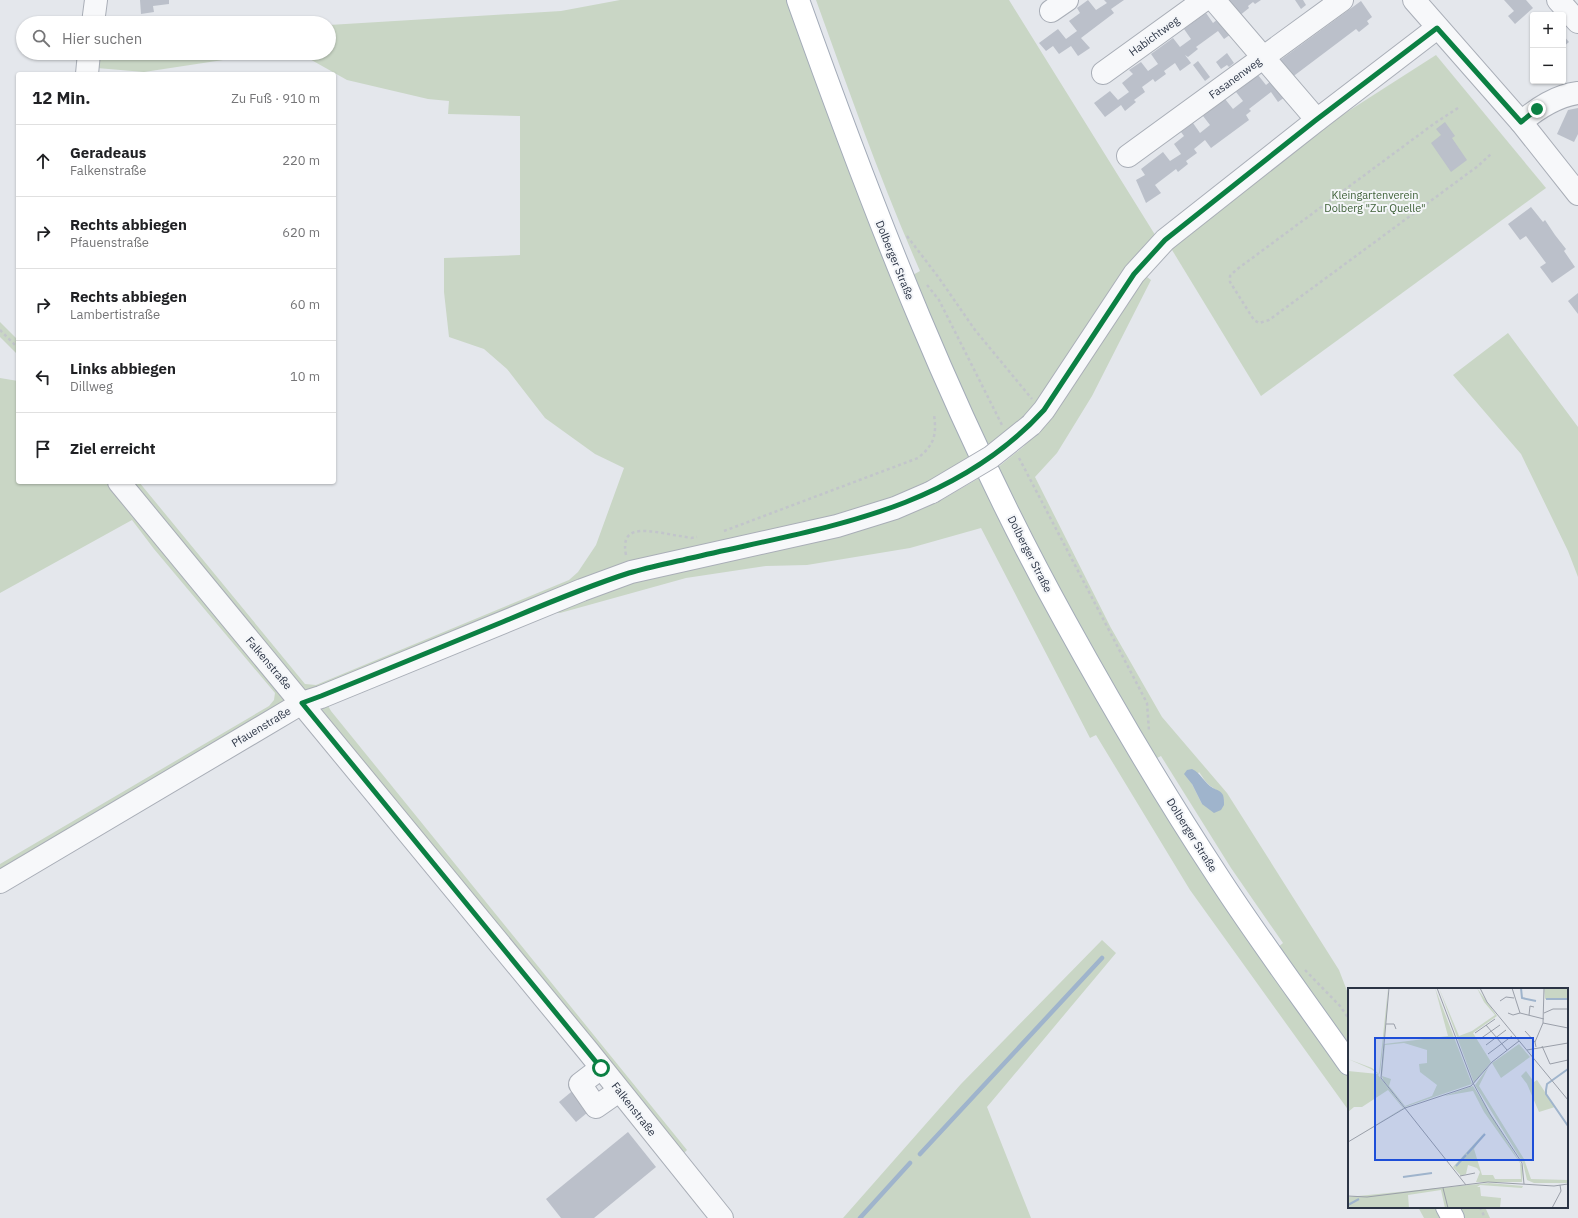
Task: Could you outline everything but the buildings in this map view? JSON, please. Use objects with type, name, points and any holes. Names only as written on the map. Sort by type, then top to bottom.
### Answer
[{"type":"main road","name":"Dolberger Straße","points":[[798,0],[868,190],[939,366],[1008,510],[1064,620],[1143,759],[1219,878],[1348,1063]]},
{"type":"main road","points":[[1448,1208],[1453,1218]]},
{"type":"street","points":[[94,16],[96,0]]},
{"type":"street","name":"Habichtweg","points":[[1103,73],[1204,0]]},
{"type":"street","points":[[1214,0],[1316,120]]},
{"type":"street","name":"Fasanenweg","points":[[1128,156],[1342,0]]},
{"type":"street","points":[[1414,0],[1521,122],[1578,194]]},
{"type":"street","points":[[1558,0],[1578,22]]},
{"type":"street","name":"Pfauenstraße","points":[[0,882],[302,703],[582,590],[631,572],[837,526],[895,508],[932,492],[991,457],[1038,417],[1134,274],[1165,240],[1316,120],[1437,28]]},
{"type":"street","points":[[87,72],[88,60]]},
{"type":"street","points":[[1521,122],[1537,109],[1552,101],[1578,93]]},
{"type":"street","name":"Falkenstraße","points":[[121,484],[302,703],[722,1218]]},
{"type":"path","points":[[1458,108],[1435,123],[1236,270],[1230,276],[1230,282],[1254,320],[1259,324],[1269,320],[1492,153]]},
{"type":"path","points":[[903,232],[939,278],[975,330],[1029,396],[1038,417]]},
{"type":"path","points":[[924,282],[939,300],[1003,425]]},
{"type":"path","points":[[0,330],[16,346]]},
{"type":"path","points":[[722,532],[918,458],[928,450],[934,438],[934,415]]},
{"type":"path","points":[[1016,452],[1147,703],[1151,738]]},
{"type":"path","points":[[631,572],[625,542],[633,532],[648,531],[691,538],[698,537]]},
{"type":"path","points":[[1302,967],[1334,1000],[1348,1018]]},
{"type":"path","points":[[1480,1208],[1485,1218]]},
{"type":"green space","points":[[620,0],[789,0],[972,459],[907,499],[716,547],[303,692],[128,484],[141,484],[305,684],[316,685],[569,580],[578,572],[596,545],[624,468],[595,454],[545,418],[507,369],[484,349],[449,337],[444,292],[444,258],[520,255],[520,116],[448,114],[449,101],[428,99],[347,80],[336,74],[336,72],[333,72],[311,60],[336,60],[336,25],[561,11]]},
{"type":"green space","points":[[816,0],[1009,0],[1157,238],[1044,401],[987,447],[911,276],[920,271],[879,170]]},
{"type":"green space","name":"Kleingartenverein Dolberg \"Zur Quelle\"","points":[[1436,55],[1546,188],[1261,396],[1169,245],[1322,128]]},
{"type":"green space","points":[[95,60],[224,60],[144,72],[97,68]]},
{"type":"green space","points":[[1143,274],[1151,280],[1092,396],[1057,453],[1035,477],[1111,628],[1162,717],[1227,793],[1339,970],[1348,993],[1348,1049],[1276,949],[1283,943],[1231,868],[1161,756],[1153,760],[1072,616],[997,468],[1023,447],[1050,419]],"holes":[[[1199,772],[1205,780],[1221,794],[1224,805],[1202,804],[1192,784]]]},
{"type":"green space","points":[[0,322],[16,338],[16,353],[0,337]]},
{"type":"green space","points":[[1508,333],[1578,427],[1578,577],[1568,551],[1521,454],[1453,375]]},
{"type":"green space","points":[[0,378],[16,381],[16,484],[115,484],[286,689],[285,704],[0,878],[0,864],[269,706],[274,700],[275,693],[154,549],[132,520],[0,593]]},
{"type":"green space","points":[[981,477],[1212,884],[1348,1077],[1348,1110],[1190,890],[1096,735],[1090,738],[981,528],[910,548],[807,565],[766,566],[686,578],[560,613],[542,611],[606,587],[839,532],[936,503]]},
{"type":"green space","points":[[327,704],[331,711],[687,1150],[679,1158],[320,715],[321,708]]},
{"type":"green space","points":[[1102,940],[1116,953],[987,1107],[1031,1218],[843,1218],[961,1084]]},
{"type":"green space","points":[[1419,1208],[1440,1208],[1445,1218],[1424,1218]]},
{"type":"green space","points":[[1458,1208],[1485,1208],[1490,1218],[1463,1218]]},
{"type":"water","points":[[1192,769],[1198,773],[1210,786],[1223,795],[1224,805],[1221,810],[1214,813],[1202,804],[1192,784],[1184,774],[1187,770]]},
{"type":"waterway","points":[[920,1154],[1102,958]]},
{"type":"waterway","points":[[860,1218],[910,1163]]},
{"type":"route","points":[[601,1068],[302,703],[582,590],[631,572],[837,526],[895,508],[932,492],[963,475],[991,457],[1031,425],[1044,410],[1134,274],[1165,240],[1316,120],[1437,28],[1521,122],[1537,109]]}]
